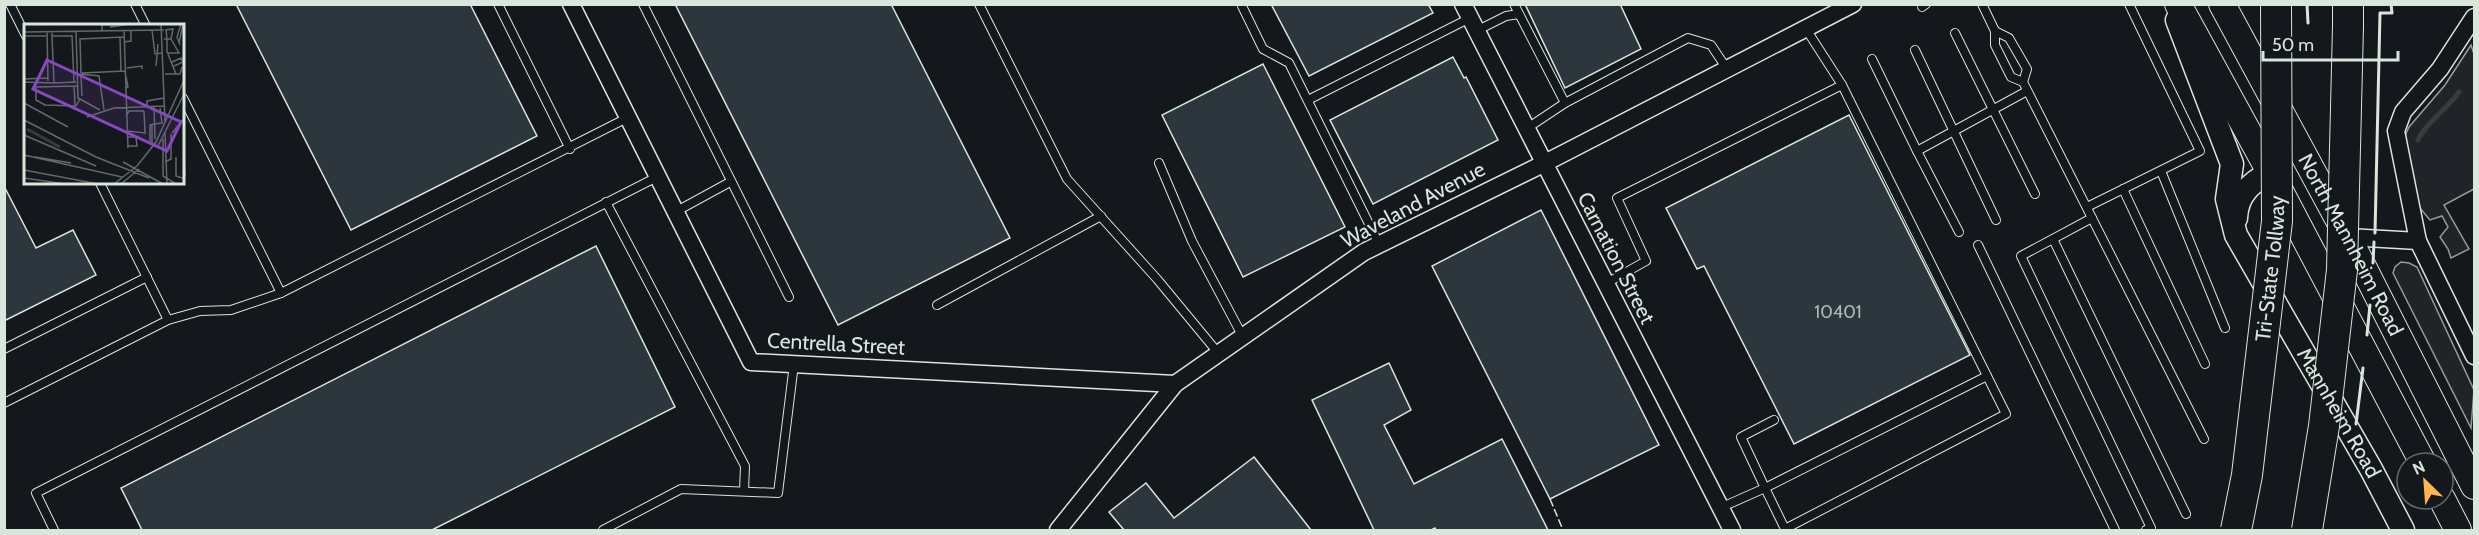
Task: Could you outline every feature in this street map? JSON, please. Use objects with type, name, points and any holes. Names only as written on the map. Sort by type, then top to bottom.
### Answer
[{"type":"highway","name":"Tri-State Tollway","points":[[2236,531],[2248,464],[2277,221],[2276,4]]},
{"type":"highway","points":[[2307,531],[2324,426],[2342,270],[2348,15]]},
{"type":"main road","name":"North Mannheim Road","points":[[2178,4],[2270,172],[2417,451]]},
{"type":"main road","name":"North Mannheim Road","points":[[2222,4],[2348,237],[2475,486]]},
{"type":"main road","points":[[2448,511],[2458,531]]},
{"type":"street","name":"Centrella Street","points":[[571,4],[751,362],[1175,384]]},
{"type":"street","name":"Waveland Avenue","points":[[1058,531],[1175,384],[1364,252],[1542,164],[1853,4]]},
{"type":"street","name":"Mannheim Road","points":[[2171,4],[2232,164],[2227,199],[2236,235],[2371,468],[2403,531]]},
{"type":"street","points":[[2473,350],[2418,241],[2396,132],[2403,112],[2440,69],[2475,17]]},
{"type":"street","name":"Carnation Street","points":[[1470,18],[1542,164],[1732,531]]},
{"type":"street","points":[[2236,235],[2237,212],[2242,193],[2254,181],[2270,172]]},
{"type":"street","points":[[2348,237],[2418,241]]},
{"type":"lane","points":[[10,4],[24,32]]},
{"type":"lane","points":[[135,4],[145,24]]},
{"type":"lane","points":[[498,4],[570,149]]},
{"type":"lane","points":[[643,4],[789,297]]},
{"type":"lane","points":[[979,4],[1067,179],[1158,279],[1219,354]]},
{"type":"lane","points":[[1514,4],[1565,103]]},
{"type":"lane","points":[[1982,4],[1995,31],[1995,45],[2011,77],[2023,81]]},
{"type":"lane","points":[[2087,207],[2200,151],[2129,4]]},
{"type":"lane","points":[[1242,6],[1263,49],[1289,63],[1379,244]]},
{"type":"lane","points":[[1308,100],[1470,18],[1519,14]]},
{"type":"lane","points":[[1774,420],[1741,437],[1785,530],[2006,414],[1842,85],[1806,29]]},
{"type":"lane","points":[[1995,31],[2009,38],[2027,69],[2023,81],[2027,91],[2204,439]]},
{"type":"lane","points":[[1955,33],[2035,194]]},
{"type":"lane","points":[[1525,129],[1565,103],[1688,38],[1711,45],[1727,69]]},
{"type":"lane","points":[[1915,50],[1996,220]]},
{"type":"lane","points":[[1872,59],[1959,232]]},
{"type":"lane","points":[[1605,285],[1646,261],[1617,198],[1842,85]]},
{"type":"lane","points":[[1917,151],[2027,91]]},
{"type":"lane","points":[[184,100],[281,293]]},
{"type":"lane","points":[[4,403],[168,320],[200,311],[231,310],[281,293],[570,149],[627,118]]},
{"type":"lane","points":[[1159,163],[1192,241],[1243,337]]},
{"type":"lane","points":[[2161,171],[2225,328]]},
{"type":"lane","points":[[54,531],[36,494],[657,177]]},
{"type":"lane","points":[[675,212],[730,182]]},
{"type":"lane","points":[[100,184],[168,320]]},
{"type":"lane","points":[[2123,189],[2205,364]]},
{"type":"lane","points":[[606,202],[745,466],[744,491]]},
{"type":"lane","points":[[937,305],[1101,216]]},
{"type":"lane","points":[[2092,218],[2021,256],[2151,528],[2146,531]]},
{"type":"lane","points":[[2053,239],[2186,514]]},
{"type":"lane","points":[[1978,245],[2115,531]]},
{"type":"lane","points":[[4,349],[147,277]]},
{"type":"lane","points":[[603,531],[681,489],[778,493],[794,364]]},
{"type":"lane","points":[[1720,508],[1765,488],[1987,376]]},
{"type":"shaded area","points":[[2471,45],[2474,54],[2474,189],[2444,205],[2469,249],[2451,258],[2440,237],[2448,227],[2442,216],[2430,220],[2419,207],[2404,138],[2409,127],[2445,85]]},
{"type":"shaded area","points":[[2401,262],[2417,267],[2474,390],[2471,428],[2393,273],[2395,267]]},
{"type":"building","points":[[236,4],[470,4],[537,136],[351,230]]},
{"type":"building","points":[[675,4],[891,4],[1010,238],[838,325]]},
{"type":"building","points":[[1271,4],[1428,4],[1433,13],[1309,76]]},
{"type":"building","points":[[1525,4],[1620,4],[1641,49],[1565,88]]},
{"type":"building","points":[[1453,57],[1464,78],[1466,77],[1498,140],[1373,204],[1330,120]]},
{"type":"building","points":[[1263,64],[1345,227],[1243,277],[1162,115]]},
{"type":"building","points":[[1849,115],[1970,355],[1794,444],[1704,266],[1697,269],[1666,208]]},
{"type":"building","points":[[4,186],[36,248],[73,230],[96,275],[4,321]]},
{"type":"building","points":[[1541,210],[1659,445],[1550,499],[1432,266]]},
{"type":"building","points":[[596,246],[675,407],[432,530],[142,530],[121,488]]},
{"type":"building","points":[[1389,363],[1411,410],[1384,425],[1414,484],[1502,439],[1548,530],[1436,530],[1435,528],[1431,530],[1374,530],[1312,400]]},
{"type":"building","points":[[1254,457],[1311,530],[1124,530],[1109,512],[1146,483],[1174,518]]},
{"type":"waterway","points":[[2418,140],[2459,92]]},
{"type":"fence","points":[[1550,499],[1563,530]]},
{"type":"wall","points":[[2307,4],[2308,23]]},
{"type":"wall","points":[[2375,233],[2380,13],[2392,13],[2391,4]]},
{"type":"wall","points":[[2373,263],[2374,242]]},
{"type":"wall","points":[[2367,335],[2370,305]]},
{"type":"wall","points":[[2356,424],[2363,368]]}]
